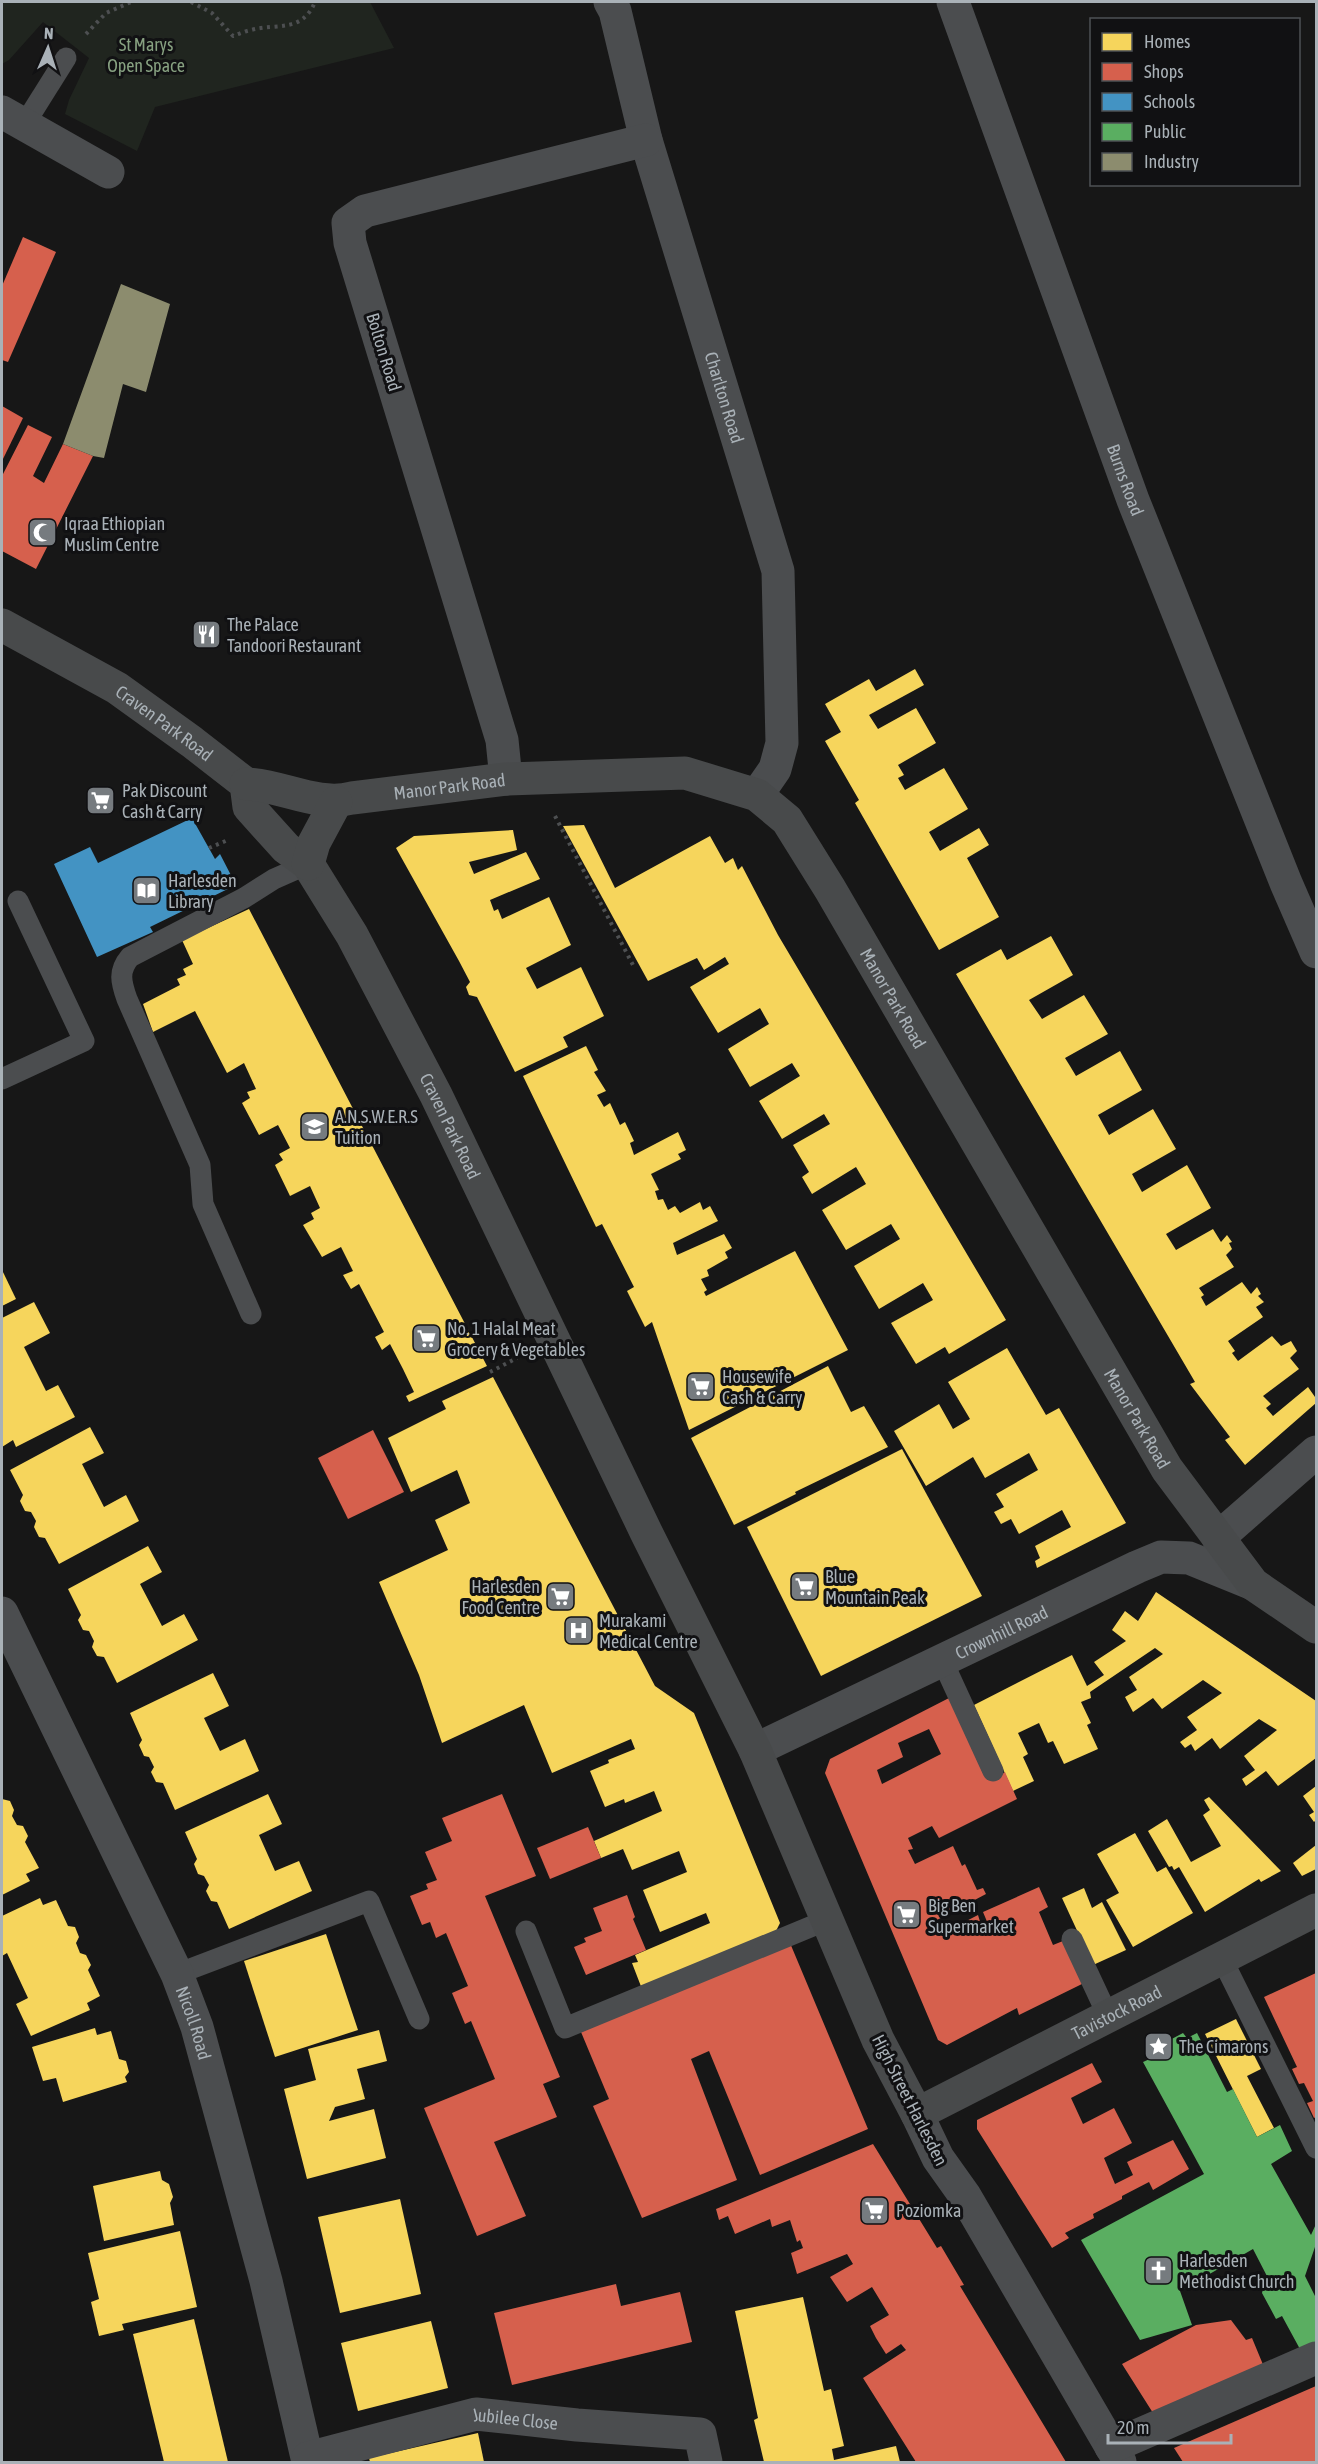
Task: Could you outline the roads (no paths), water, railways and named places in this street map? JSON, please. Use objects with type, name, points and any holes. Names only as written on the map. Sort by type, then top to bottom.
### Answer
[{"type":"main road","name":"Craven Park Road","points":[[2,625],[117,688],[246,784],[249,807],[286,848],[308,864],[352,935],[436,1095],[646,1532],[756,1750]]},
{"type":"main road","name":"Manor Park Road","points":[[246,784],[262,785],[336,802],[352,798],[506,779],[685,773],[757,795],[787,820],[1167,1469],[1253,1584],[1317,1627]]},
{"type":"main road","points":[[308,864],[314,843],[336,802]]},
{"type":"main road","name":"High Street Harlesden","points":[[756,1750],[878,2040],[917,2114]]},
{"type":"main road","name":"Tavistock Road","points":[[917,2114],[1317,1910]]},
{"type":"street","name":"Charlton Road","points":[[610,2],[615,11],[646,140],[778,571],[782,743],[775,769],[757,795]]},
{"type":"street","name":"Burns Road","points":[[953,2],[1132,500],[1286,883],[1317,952]]},
{"type":"street","points":[[13,119],[108,172]]},
{"type":"street","name":"Bolton Road","points":[[506,779],[502,740],[353,254],[348,223],[364,211],[646,140]]},
{"type":"street","points":[[1218,1538],[1317,1452]]},
{"type":"street","name":"Crownhill Road","points":[[756,1750],[1161,1557],[1189,1558],[1253,1584]]},
{"type":"street","name":"Nicoll Road","points":[[2,1613],[177,1974],[197,2027],[254,2237],[308,2460]]},
{"type":"street","name":"High Street Harlesden","points":[[917,2114],[938,2158],[965,2196],[1115,2455]]},
{"type":"street","points":[[1115,2455],[1317,2358]]},
{"type":"street","name":"Jubilee Close","points":[[308,2460],[476,2414],[577,2425],[700,2434],[706,2463]]},
{"type":"lane","points":[[13,119],[66,58]]},
{"type":"lane","points":[[251,1314],[203,1204],[200,1165],[127,999],[121,983],[122,967],[130,957],[244,898],[274,879],[308,864]]},
{"type":"lane","points":[[2,1079],[84,1041],[18,901]]},
{"type":"lane","points":[[942,1660],[993,1771]]},
{"type":"lane","points":[[177,1974],[369,1901],[419,2019]]},
{"type":"lane","points":[[526,1931],[565,2028],[827,1920]]},
{"type":"lane","points":[[1072,1939],[1108,2016]]},
{"type":"lane","points":[[1222,1959],[1317,2148]]},
{"type":"place","name":"Iqraa Ethiopian Muslim Centre","points":[[43,533]]},
{"type":"place","name":"The Palace Tandoori Restaurant","points":[[206,634]]},
{"type":"place","name":"Pak Discount Cash & Carry","points":[[101,800]]},
{"type":"place","name":"Harlesden Library","points":[[147,890]]},
{"type":"place","name":"A.N.S.W.E.R.S Tuition","points":[[314,1126]]},
{"type":"place","name":"No. 1 Halal Meat Grocery & Vegetables","points":[[426,1338]]},
{"type":"place","name":"Housewife Cash & Carry","points":[[701,1386]]},
{"type":"place","name":"Blue Mountain Peak","points":[[804,1586]]},
{"type":"place","name":"Harlesden Food Centre","points":[[561,1596]]},
{"type":"place","name":"Murakami Medical Centre","points":[[578,1630]]},
{"type":"place","name":"Big Ben Supermarket","points":[[907,1915]]},
{"type":"place","name":"The Cimarons","points":[[1158,2046]]},
{"type":"place","name":"Poziomka","points":[[875,2210]]},
{"type":"place","name":"Harlesden Methodist Church","points":[[1158,2270]]},
{"type":"park label","name":"St Marys Open Space","points":[[146,54]]}]
